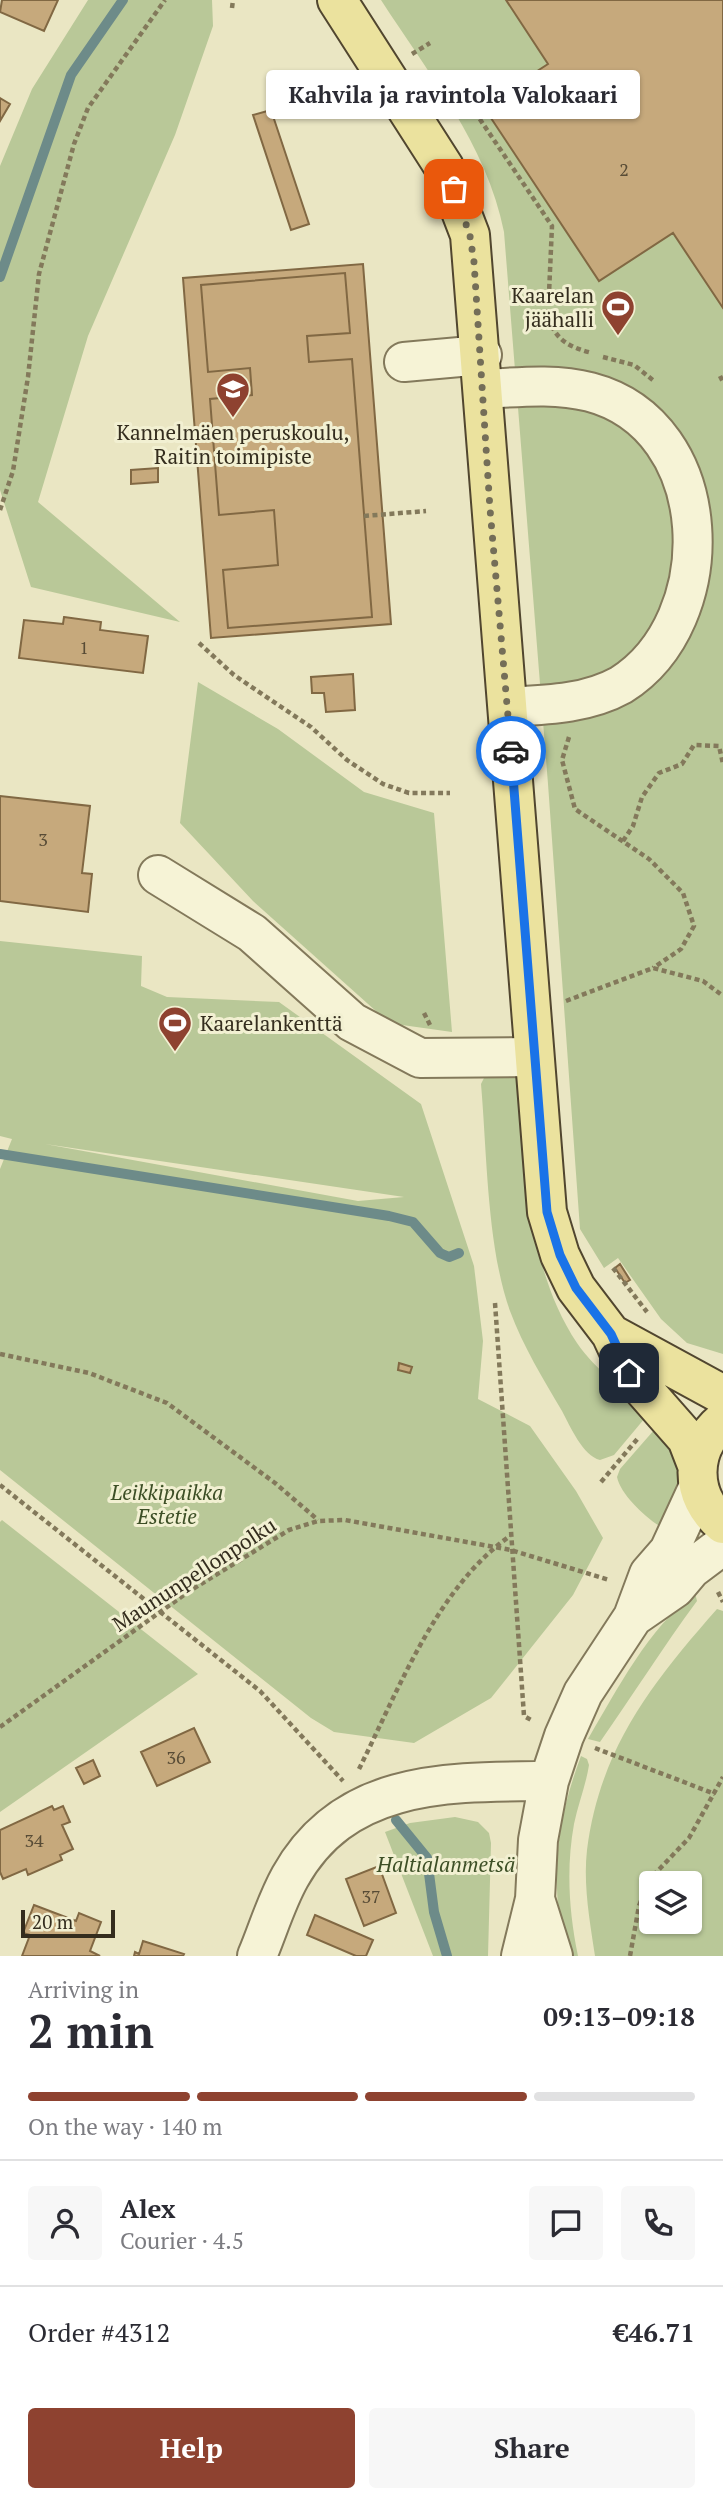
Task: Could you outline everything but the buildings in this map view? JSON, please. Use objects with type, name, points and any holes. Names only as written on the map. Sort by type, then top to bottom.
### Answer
[{"type":"main road","points":[[337,0],[410,112],[454,189],[470,236],[483,372],[490,509],[547,1212],[560,1255],[576,1288],[611,1334],[629,1373],[687,1439],[704,1503],[723,1524]]},
{"type":"main road","points":[[611,1334],[723,1395]]},
{"type":"main road","points":[[698,1476],[707,1438],[723,1421]]},
{"type":"street","points":[[404,362],[483,372],[539,386],[591,392],[617,403],[659,437],[676,461],[693,500],[698,527],[697,556],[688,595],[674,629],[642,670],[622,684],[591,697],[552,704],[508,707]]},
{"type":"street","points":[[158,875],[252,933],[352,1022],[420,1058],[533,1056]]},
{"type":"street","points":[[521,1956],[535,1899],[538,1840],[549,1781],[583,1693],[626,1600],[669,1550],[698,1476]]},
{"type":"street","points":[[626,1600],[675,1588],[691,1569],[723,1545]]},
{"type":"street","points":[[257,1956],[290,1877],[353,1798],[433,1784],[549,1781]]},
{"type":"street","points":[[535,1899],[553,1956]]},
{"type":"path","points":[[0,510],[13,471],[39,274],[74,144],[88,108],[165,0]]},
{"type":"path","points":[[232,8],[233,0]]},
{"type":"path","points":[[406,58],[430,43]]},
{"type":"path","points":[[475,112],[552,226],[548,316],[555,333],[570,347],[634,365],[658,387]]},
{"type":"path","points":[[364,516],[426,512]]},
{"type":"path","points":[[200,643],[234,675],[311,727],[347,760],[383,784],[409,793],[450,793]]},
{"type":"path","points":[[530,1015],[653,968],[681,949],[694,926],[683,893],[649,859],[575,809],[562,760],[567,740],[591,697]]},
{"type":"path","points":[[623,841],[633,826],[642,797],[659,773],[682,764],[694,745],[719,746],[723,764]]},
{"type":"path","points":[[653,968],[703,981],[723,996]]},
{"type":"path","points":[[495,1303],[524,1716]]},
{"type":"path","points":[[0,1354],[89,1373],[166,1403],[275,1483],[318,1521]]},
{"type":"path","points":[[0,1485],[260,1691],[353,1798],[446,1602],[493,1547],[510,1536]]},
{"type":"path","name":"Maununpellonpolku","points":[[0,1727],[160,1612],[289,1530],[318,1521],[345,1520],[512,1550],[626,1600]]},
{"type":"path","points":[[717,1590],[723,1602]]},
{"type":"path","points":[[606,1751],[715,1794]]},
{"type":"path","points":[[630,1956],[639,1906],[649,1880],[689,1839],[723,1777]]},
{"type":"green space","points":[[88,0],[212,0],[213,26],[175,135],[88,336],[38,502],[180,622],[31,587],[0,490],[0,166],[32,89]]},
{"type":"green space","points":[[381,0],[723,0],[723,1354],[687,1343],[661,1319],[618,1258],[604,1268],[580,1229],[504,232],[496,200],[470,140]]},
{"type":"green space","points":[[198,682],[278,729],[364,792],[434,813],[452,1032],[395,1024],[377,1012],[253,901],[180,823]]},
{"type":"green space","name":"Leikkipaikka Estetie","points":[[0,941],[142,956],[141,986],[167,997],[279,1002],[421,1104],[474,1266],[483,1341],[478,1399],[530,1426],[576,1491],[603,1538],[573,1595],[491,1698],[414,1743],[334,1732],[311,1718],[0,1470],[0,1169],[12,1139],[0,1136]],"holes":[[[45,1144],[404,1197],[358,1201]]]},
{"type":"green space","points":[[518,1075],[531,1214],[547,1281],[560,1313],[584,1353],[650,1412],[614,1455],[600,1460],[588,1453],[578,1440],[541,1375],[515,1324],[502,1286],[492,1229],[481,1084],[485,1076]]},
{"type":"green space","points":[[661,1422],[679,1463],[678,1487],[666,1530],[637,1507],[624,1492],[617,1477],[620,1469]]},
{"type":"green space","points":[[2,1520],[198,1674],[0,1812],[0,1522]]},
{"type":"green space","points":[[695,1593],[697,1601],[600,1742],[588,1739],[648,1642]]},
{"type":"green space","points":[[717,1609],[723,1611],[723,1956],[595,1956],[586,1877],[587,1850],[594,1813],[617,1748],[632,1719],[671,1664]]},
{"type":"green space","points":[[581,1756],[587,1759],[589,1765],[574,1824],[569,1874],[572,1923],[578,1956],[565,1956],[558,1903],[558,1855],[565,1807]]},
{"type":"green space","name":"Haltialanmetsä","points":[[455,1817],[478,1822],[489,1833],[488,1956],[433,1956],[385,1832],[410,1823]]},
{"type":"waterway","points":[[0,277],[71,75],[123,0]]},
{"type":"waterway","points":[[0,1154],[389,1216],[413,1222],[440,1253],[449,1257],[459,1253]]},
{"type":"waterway","points":[[396,1820],[427,1858],[434,1912],[447,1956]]},
{"type":"way so far","points":[[454,189],[464,213],[474,262],[490,509],[511,751]]},
{"type":"place","name":"Kahvila ja ravintola Valokaari","points":[[454,189]]},
{"type":"place","name":"Kaarelan jäähalli","points":[[618,337]]},
{"type":"place","name":"Kannelmäen peruskoulu, Raitin toimipiste","points":[[233,419]]},
{"type":"place","name":"Kaarelankenttä","points":[[175,1053]]},
{"type":"route","points":[[511,751],[547,1212],[560,1255],[576,1288],[611,1334],[629,1373]]}]
